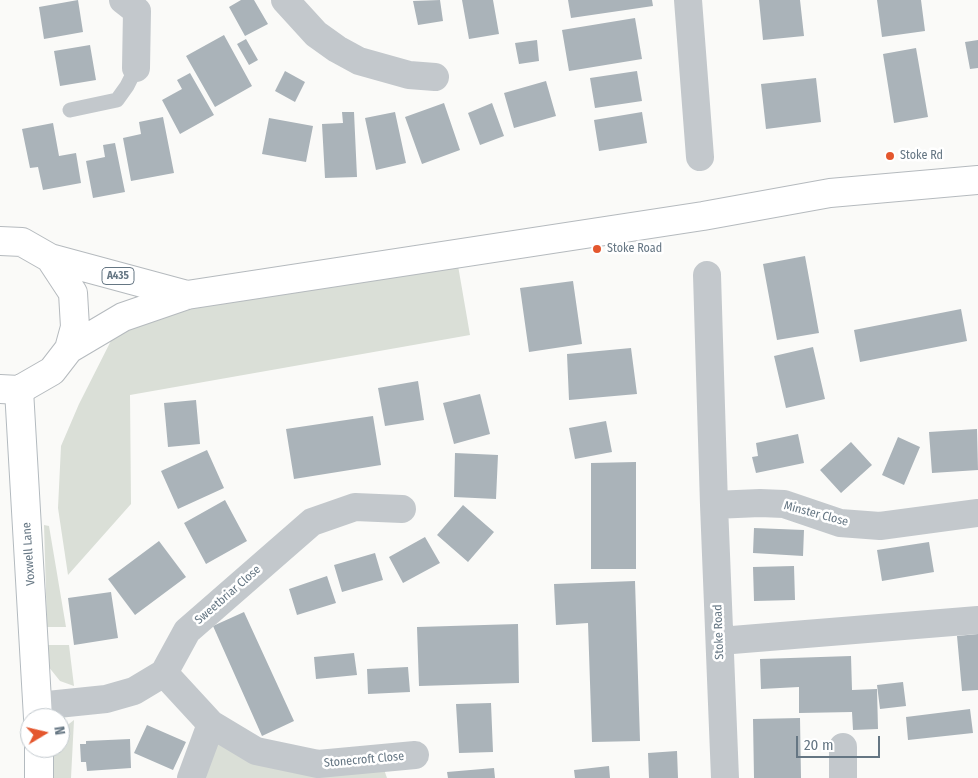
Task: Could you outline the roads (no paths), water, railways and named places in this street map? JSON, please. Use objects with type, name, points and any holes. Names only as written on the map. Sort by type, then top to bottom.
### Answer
[{"type":"main road","name":"A435","points":[[69,349],[123,317],[187,295],[703,216],[830,193],[978,180]]},
{"type":"main road","points":[[0,241],[22,242],[50,258],[73,293],[75,327],[69,349],[52,371],[10,389]]},
{"type":"main road","name":"A435","points":[[50,258],[187,295]]},
{"type":"main road","name":"Voxwell Lane","points":[[10,389],[38,708]]},
{"type":"main road","points":[[39,758],[39,778]]},
{"type":"street","points":[[285,0],[316,34],[337,49],[359,60],[409,75],[435,77]]},
{"type":"street","points":[[688,0],[700,157]]},
{"type":"street","points":[[136,68],[139,4]]},
{"type":"street","name":"Stoke Road","points":[[707,276],[725,778]]},
{"type":"street","name":"Minster Close","points":[[714,505],[784,504],[840,523],[880,526],[978,513]]},
{"type":"street","name":"Sweetbriar Close","points":[[164,673],[187,631],[312,522],[356,507],[402,509]]},
{"type":"street","points":[[720,641],[978,620]]},
{"type":"street","points":[[59,708],[106,699],[134,691],[164,673]]},
{"type":"street","name":"Stonecroft Close","points":[[164,673],[211,724],[256,751],[318,764],[383,768],[415,755]]},
{"type":"street","points":[[191,778],[211,724]]},
{"type":"street","points":[[843,747],[843,778]]},
{"type":"lane","points":[[70,110],[117,100],[136,68]]},
{"type":"place","name":"Stoke Rd","points":[[890,156]]},
{"type":"place","name":"Stoke Road","points":[[597,249]]}]
